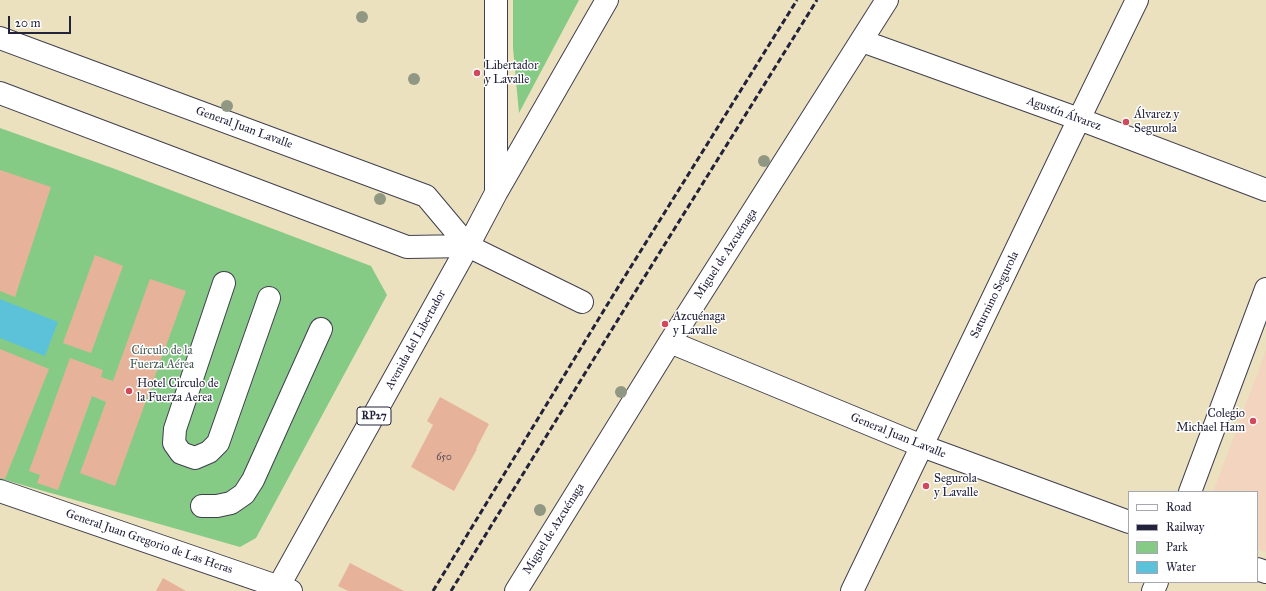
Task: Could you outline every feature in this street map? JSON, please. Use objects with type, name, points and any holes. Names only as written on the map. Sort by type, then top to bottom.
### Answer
[{"type":"street","name":"Avenida del Libertador","points":[[496,0],[496,193]]},
{"type":"street","name":"Avenida del Libertador","points":[[282,589],[496,193],[607,0]]},
{"type":"street","name":"Miguel de Azcuénaga","points":[[516,591],[670,342],[887,0]]},
{"type":"street","name":"Saturnino Segurola","points":[[852,591],[1078,119],[1137,0]]},
{"type":"street","name":"General Juan Lavalle","points":[[0,38],[426,196],[468,246],[582,302]]},
{"type":"street","name":"Agustín Álvarez","points":[[862,41],[1078,119],[1266,190]]},
{"type":"street","name":"General Juan Lavalle","points":[[0,93],[407,247],[468,246]]},
{"type":"street","points":[[224,283],[175,429],[174,443],[181,453],[195,458],[209,452],[218,442],[269,298]]},
{"type":"street","points":[[1190,491],[1266,289]]},
{"type":"street","points":[[202,506],[217,506],[231,503],[244,494],[253,480],[321,329]]},
{"type":"street","name":"General Juan Lavalle","points":[[670,342],[922,446],[1128,522]]},
{"type":"street","name":"General Juan Gregorio de Las Heras","points":[[3,493],[282,589]]},
{"type":"shaded area","name":"Colegio Michael Ham","points":[[1266,350],[1266,552],[1258,549],[1258,491],[1213,491]]},
{"type":"green space","points":[[513,0],[579,0],[519,113],[513,48]]},
{"type":"green space","name":"Círculo de la Fuerza Aérea","points":[[0,128],[115,169],[371,266],[387,295],[256,538],[240,547],[5,480],[0,493]]},
{"type":"water","points":[[0,299],[58,322],[45,356],[0,338]]},
{"type":"building","points":[[0,170],[51,187],[15,297],[0,291]]},
{"type":"building","points":[[95,255],[123,266],[91,353],[63,343]]},
{"type":"building","name":"Hotel Circulo de la Fuerza Aerea","points":[[150,279],[186,291],[115,486],[80,473],[106,402],[92,396],[58,490],[37,483],[40,475],[29,471],[70,358],[103,370],[101,377],[113,381]]},
{"type":"building","points":[[0,349],[49,369],[5,479],[0,478]]},
{"type":"building","points":[[440,397],[489,424],[454,491],[411,467],[433,425],[427,421]]},
{"type":"building","points":[[350,563],[404,591],[348,591],[338,586]]},
{"type":"building","points":[[163,578],[186,591],[156,591]]},
{"type":"railway","points":[[433,591],[612,297],[797,0]]},
{"type":"railway","points":[[451,591],[817,0]]},
{"type":"place","name":"Libertador y Lavalle","points":[[477,73]]},
{"type":"place","name":"Álvarez y Segurola","points":[[1126,122]]},
{"type":"place","name":"Azcuénaga y Lavalle","points":[[665,324]]},
{"type":"place","name":"Hotel Circulo de la Fuerza Aerea","points":[[129,391]]},
{"type":"place","name":"Colegio Michael Ham","points":[[1253,421]]},
{"type":"place","name":"Segurola y Lavalle","points":[[926,486]]}]
